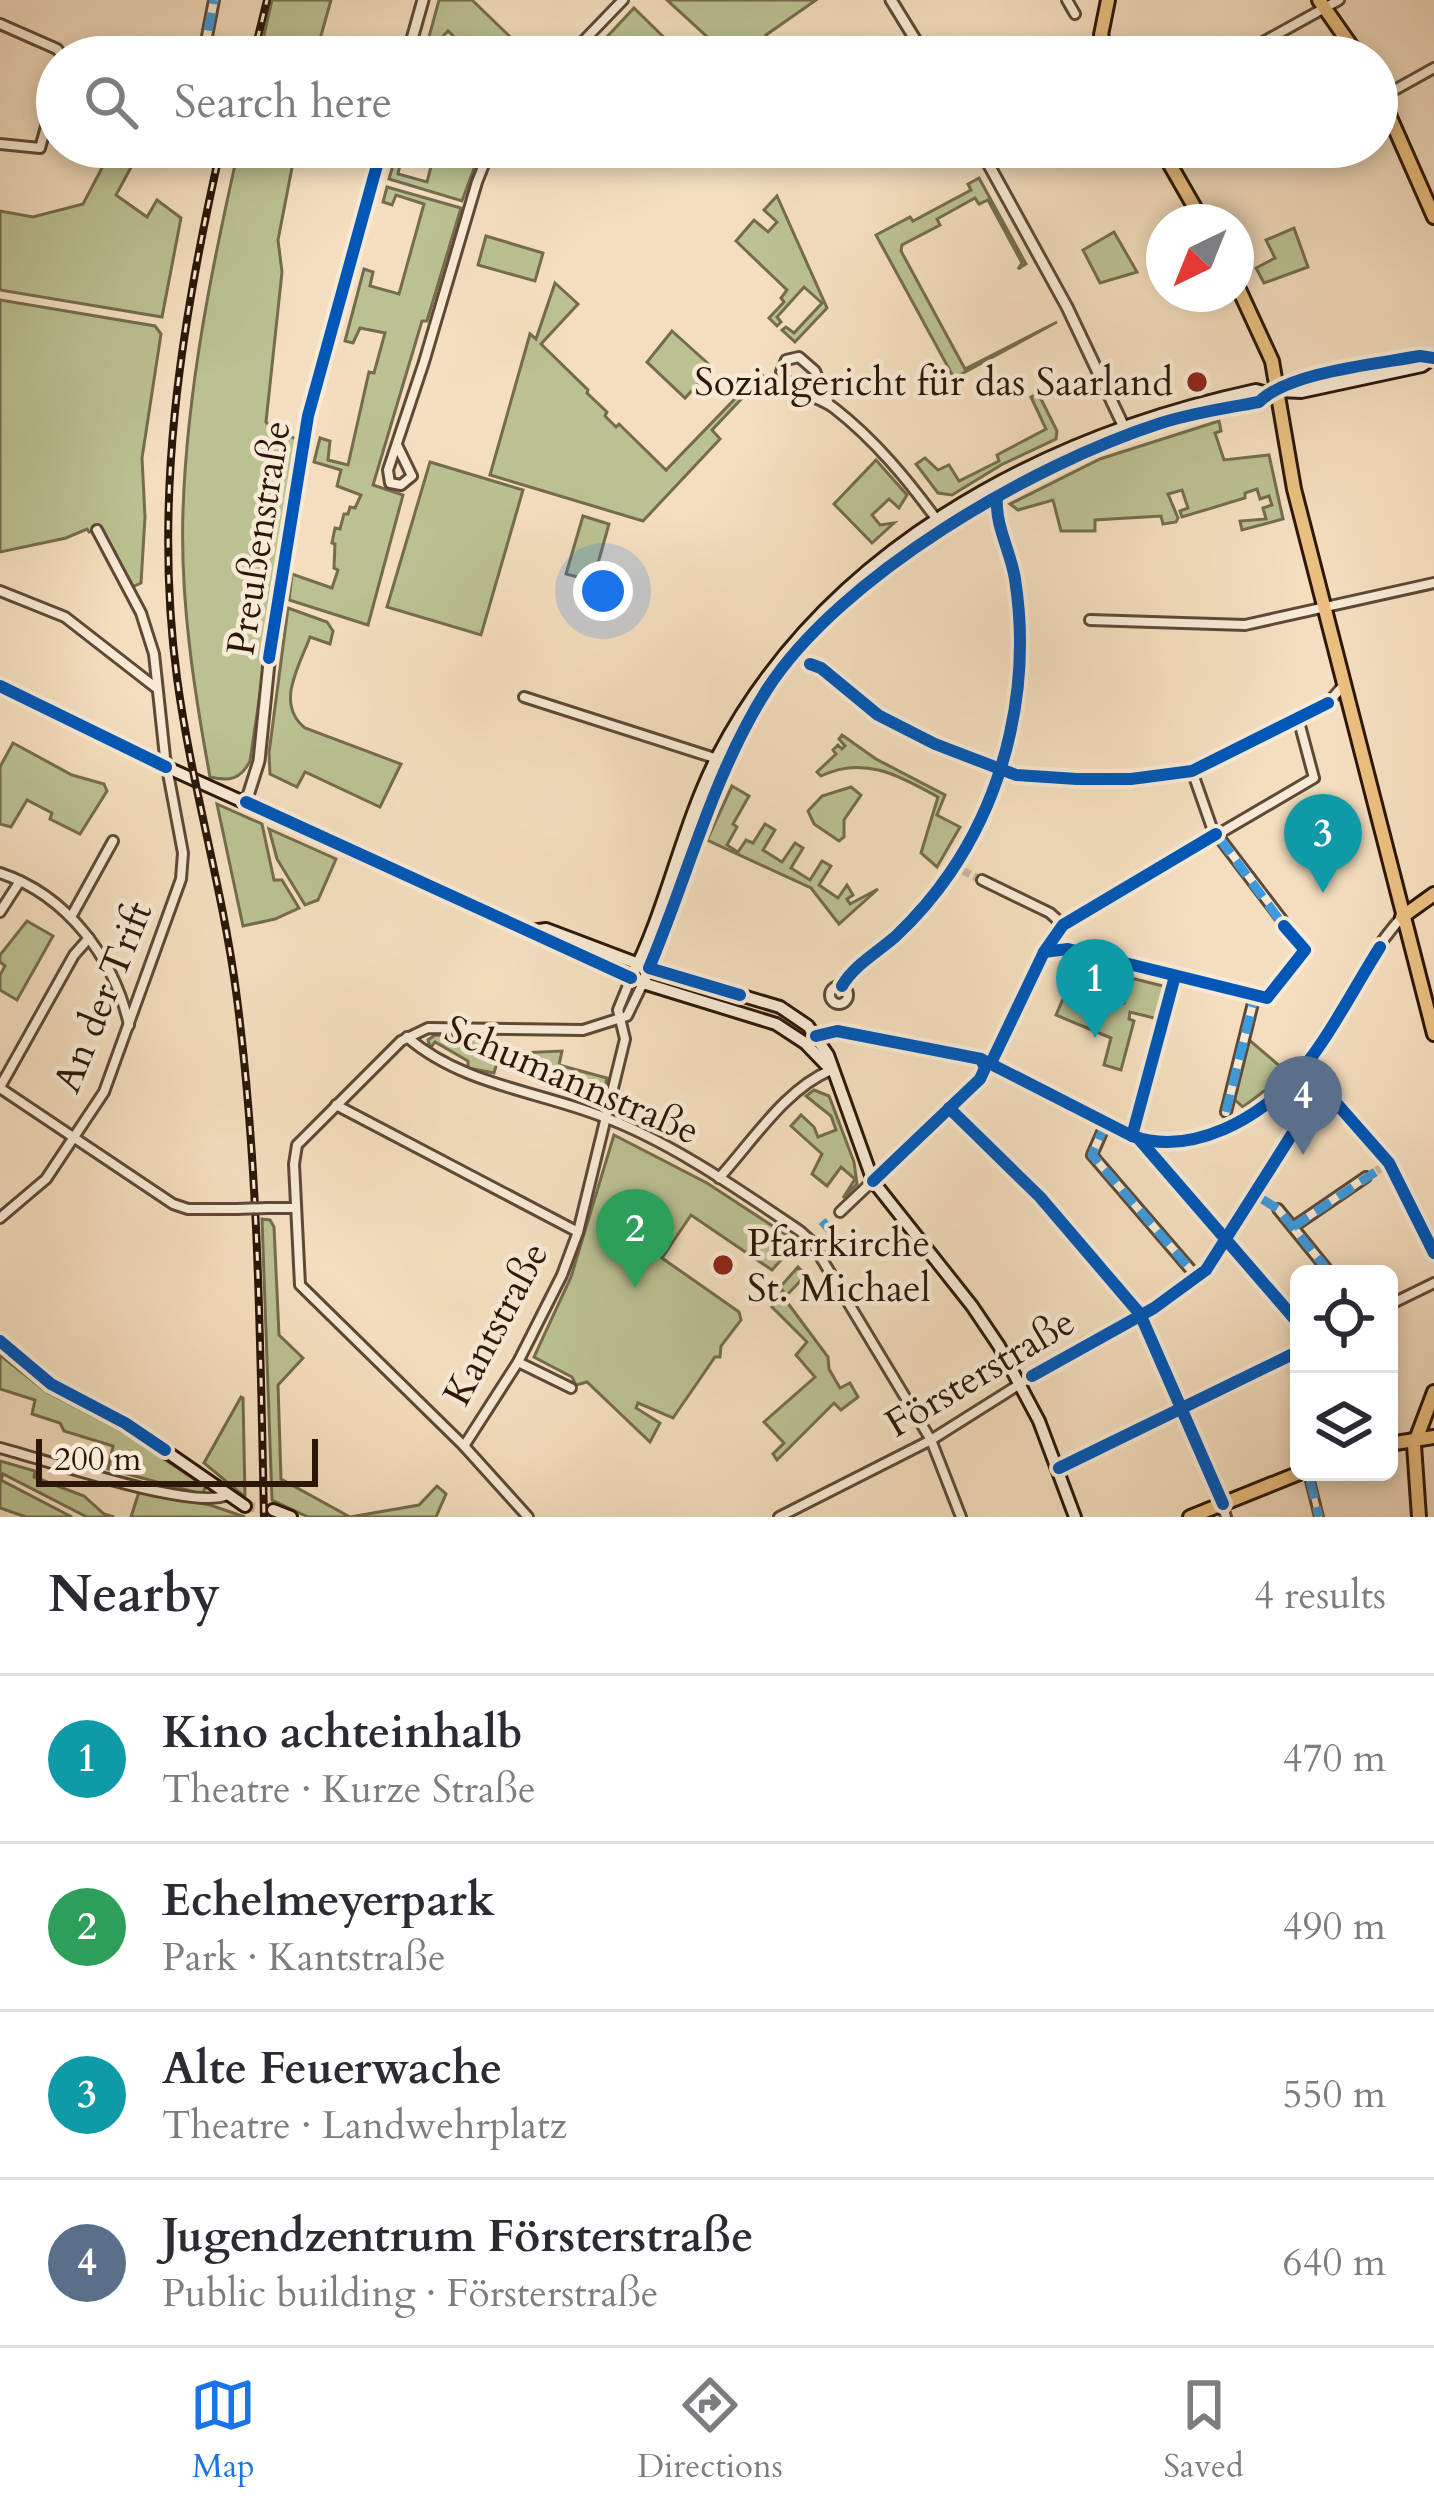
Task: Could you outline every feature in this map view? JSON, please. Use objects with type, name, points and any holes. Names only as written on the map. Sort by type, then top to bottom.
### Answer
[{"type":"main road","points":[[1101,36],[1108,0]]},
{"type":"main road","points":[[1322,3],[1345,36]]},
{"type":"main road","points":[[1398,136],[1434,217]]},
{"type":"main road","points":[[1172,168],[1193,204]]},
{"type":"main road","points":[[1250,312],[1269,352],[1294,489],[1321,588],[1319,609],[1331,626],[1434,1034]]},
{"type":"main road","points":[[644,966],[674,873],[757,688],[791,644],[845,591],[1028,465],[1246,392],[1301,392],[1422,366],[1434,358]]},
{"type":"main road","points":[[637,981],[722,760],[796,651],[940,524],[1125,430]]},
{"type":"main road","points":[[0,686],[637,981],[776,1024],[805,1043],[831,1070]]},
{"type":"main road","points":[[1402,917],[1434,893]]},
{"type":"main road","points":[[528,931],[546,929],[644,966],[780,1007],[803,1022],[828,1054],[873,1181],[972,1306],[1020,1384],[1059,1468],[1075,1517]]},
{"type":"main road","points":[[0,1341],[51,1384],[125,1423],[245,1506]]},
{"type":"main road","points":[[1419,1517],[1413,1459],[1434,1392]]},
{"type":"main road","points":[[1398,1442],[1434,1436]]},
{"type":"main road","points":[[1190,1517],[1225,1510],[1296,1481]]},
{"type":"main road","points":[[273,1510],[291,1517]]},
{"type":"street","points":[[207,36],[214,0]]},
{"type":"street","points":[[413,36],[423,0]]},
{"type":"street","points":[[588,36],[622,0]]},
{"type":"street","points":[[891,0],[913,36]]},
{"type":"street","points":[[1067,0],[1075,14]]},
{"type":"street","points":[[1269,36],[1322,3],[1339,0]]},
{"type":"street","points":[[0,24],[36,40]]},
{"type":"street","points":[[1398,84],[1434,68]]},
{"type":"street","points":[[0,144],[36,148]]},
{"type":"street","name":"Preußenstraße","points":[[246,802],[260,761],[271,639],[308,416],[376,168]]},
{"type":"street","points":[[397,446],[412,476],[401,485],[387,477],[483,168]]},
{"type":"street","points":[[991,168],[1067,307],[1125,430]]},
{"type":"street","points":[[829,404],[806,360],[792,356],[786,360],[781,372],[784,381],[829,404],[894,464],[940,524]]},
{"type":"street","points":[[842,986],[959,868],[1002,770],[1013,724],[1018,651],[1016,584],[997,498]]},
{"type":"street","name":"An der Trift","points":[[0,1218],[46,1179],[112,1075],[181,879],[181,838],[166,766],[154,654],[141,613],[97,530]]},
{"type":"street","points":[[1090,620],[1238,625],[1434,583]]},
{"type":"street","points":[[0,591],[65,617],[156,688]]},
{"type":"street","points":[[810,664],[878,715],[935,744],[1016,775],[1106,779],[1192,771],[1328,703],[1341,690],[1342,673]]},
{"type":"street","points":[[524,697],[722,760]]},
{"type":"street","points":[[1328,703],[1343,705],[1353,718]]},
{"type":"street","points":[[840,1212],[983,1074],[1063,925],[1315,778],[1298,718]]},
{"type":"street","points":[[1045,952],[1068,949],[1269,997],[1305,950],[1216,834],[1192,771]]},
{"type":"street","points":[[71,917],[113,842]]},
{"type":"street","points":[[0,873],[20,881],[71,917],[89,938],[113,976],[129,1028]]},
{"type":"street","points":[[982,880],[1050,913],[1063,925],[1068,949]]},
{"type":"street","points":[[0,911],[20,881]]},
{"type":"street","points":[[815,1036],[824,1031],[848,1032],[986,1061],[1135,1137],[1177,1142],[1220,1130],[1278,1094],[1304,1067],[1402,917]]},
{"type":"street","points":[[89,938],[74,955],[0,1088],[173,1204],[188,1209],[295,1208]]},
{"type":"street","points":[[1135,1137],[1175,976]]},
{"type":"street","name":"Kantstraße","points":[[464,1446],[547,1311],[578,1232],[626,1039],[618,1010],[637,981]]},
{"type":"street","points":[[1226,1112],[1256,995]]},
{"type":"street","points":[[527,1517],[464,1446],[300,1286],[293,1164],[297,1145],[407,1036],[428,1028],[583,1030],[621,1020]]},
{"type":"street","name":"Schumannstraße","points":[[407,1036],[464,1073],[607,1118],[719,1178],[811,1241],[931,1440],[961,1517]]},
{"type":"street","points":[[1304,1067],[1385,1166],[1434,1253]]},
{"type":"street","points":[[719,1178],[794,1095],[831,1070]]},
{"type":"street","name":"Försterstraße","points":[[779,1517],[931,1440],[1197,1276],[1226,1240],[1322,1087]]},
{"type":"street","points":[[336,1105],[578,1232]]},
{"type":"street","points":[[950,1108],[1040,1197],[1140,1313],[1225,1510]]},
{"type":"street","points":[[1106,1124],[1092,1155],[1197,1276]]},
{"type":"street","points":[[1135,1137],[1290,1314]]},
{"type":"street","points":[[1293,1227],[1366,1177]]},
{"type":"street","points":[[1278,1209],[1325,1265]]},
{"type":"street","points":[[1398,1300],[1434,1282]]},
{"type":"street","points":[[1059,1468],[1290,1356]]},
{"type":"street","points":[[518,1362],[571,1388]]},
{"type":"street","points":[[0,1448],[169,1493],[215,1499],[227,1495]]},
{"type":"street","points":[[1307,1481],[1319,1517]]},
{"type":"green space","points":[[272,0],[331,0],[321,36],[264,36]]},
{"type":"green space","points":[[439,0],[472,0],[509,36],[453,36],[448,31],[443,36],[429,36]]},
{"type":"green space","points":[[667,0],[816,0],[767,36],[706,36]]},
{"type":"green space","points":[[634,8],[663,36],[608,36]]},
{"type":"green space","points":[[102,168],[131,168],[116,195],[147,217],[157,200],[181,218],[162,317],[0,290],[0,211],[33,217],[83,204]]},
{"type":"green space","points":[[234,168],[292,168],[278,240],[282,272],[266,422],[277,433],[298,439],[250,761],[234,778],[223,779],[210,777],[194,678],[183,511],[190,419]]},
{"type":"green space","points":[[392,168],[399,168],[398,174],[427,182],[431,168],[474,168],[462,201],[389,179]]},
{"type":"green space","points":[[979,178],[1026,264],[1018,269],[1022,263],[988,200],[979,204],[975,198],[937,219],[940,225],[902,245],[901,251],[965,369],[1057,322],[954,378],[876,235],[971,190],[968,184]]},
{"type":"green space","points":[[387,187],[461,208],[373,485],[403,495],[368,625],[289,600],[292,574],[332,588],[338,570],[332,543],[335,528],[340,529],[344,514],[355,508],[361,495],[337,486],[341,470],[314,462],[320,438],[330,441],[328,460],[348,465],[369,372],[374,373],[385,333],[360,328],[353,343],[345,341],[364,269],[373,272],[370,286],[399,294],[424,204],[396,195],[392,205],[383,202]]},
{"type":"green space","points":[[777,196],[827,308],[795,342],[782,330],[786,327],[794,333],[822,303],[804,287],[777,317],[781,322],[777,326],[769,318],[784,302],[781,298],[787,290],[736,241],[754,220],[768,232],[777,222],[764,210]]},
{"type":"green space","points":[[1294,228],[1308,267],[1264,283],[1256,268],[1275,258],[1266,240]]},
{"type":"green space","points":[[1114,232],[1137,272],[1100,283],[1083,250]]},
{"type":"green space","points":[[486,236],[543,253],[535,281],[478,265]]},
{"type":"green space","points":[[555,283],[578,304],[541,344],[588,390],[607,412],[605,416],[666,470],[760,373],[763,376],[712,430],[720,439],[643,521],[490,475],[530,334],[536,339]]},
{"type":"green space","points":[[0,300],[155,326],[161,334],[142,458],[141,583],[132,587],[100,529],[0,552]]},
{"type":"green space","points":[[672,331],[713,368],[685,398],[647,362]]},
{"type":"green space","points":[[1038,393],[1057,431],[1056,439],[952,495],[938,493],[916,464],[925,458],[938,470],[949,465],[959,481],[999,461],[997,455],[1046,429],[1031,397]]},
{"type":"green space","points":[[1219,421],[1221,431],[1215,433],[1224,460],[1269,455],[1283,519],[1242,530],[1240,521],[1266,519],[1263,508],[1272,505],[1269,496],[1260,499],[1257,489],[1245,493],[1245,498],[1182,517],[1180,511],[1188,508],[1182,490],[1168,494],[1176,522],[1163,524],[1161,516],[1095,520],[1095,531],[1061,531],[1053,500],[1018,510],[1010,504],[1100,459]]},
{"type":"green space","points":[[876,460],[907,495],[899,508],[889,499],[872,515],[880,525],[894,523],[872,543],[834,504]]},
{"type":"green space","points":[[430,462],[523,490],[481,635],[387,607]]},
{"type":"green space","points":[[583,516],[609,524],[593,581],[566,574]]},
{"type":"green space","points":[[288,608],[327,622],[333,631],[330,644],[310,637],[292,685],[296,718],[305,728],[401,764],[380,807],[305,772],[297,787],[270,774]]},
{"type":"green space","points":[[842,735],[876,759],[945,795],[937,815],[960,827],[937,867],[921,853],[938,797],[867,768],[821,776],[817,772],[836,754],[833,750],[838,745],[845,746],[839,739]]},
{"type":"green space","points":[[13,743],[72,775],[104,784],[107,791],[80,834],[27,800],[11,827],[0,824],[0,767]]},
{"type":"green space","points":[[732,786],[749,796],[727,845],[738,852],[746,840],[753,843],[765,824],[775,830],[763,850],[782,862],[795,843],[803,848],[791,868],[810,880],[822,861],[831,866],[819,885],[838,898],[847,885],[853,895],[847,899],[850,904],[878,889],[839,924],[811,888],[707,840]]},
{"type":"green space","points":[[851,787],[861,795],[844,820],[844,837],[839,841],[814,824],[808,811],[822,796]]},
{"type":"green space","points":[[217,804],[262,824],[274,880],[282,880],[299,908],[243,926]]},
{"type":"green space","points":[[269,829],[336,859],[318,900],[305,905],[277,859]]},
{"type":"green space","points":[[27,921],[53,936],[17,1000],[0,990],[5,966],[0,955]]},
{"type":"green space","points":[[1131,978],[1163,986],[1166,991],[1158,1019],[1130,1012],[1129,1019],[1134,1021],[1121,1070],[1104,1065],[1111,1038],[1056,1015],[1063,999],[1090,1013],[1094,1001],[1101,998],[1124,1003]]},
{"type":"green space","points":[[435,1035],[492,1036],[496,1054],[562,1051],[559,1065],[607,1078],[604,1092],[498,1059],[494,1073],[468,1068],[468,1061],[435,1042],[430,1048],[428,1040]]},
{"type":"green space","points":[[1248,1039],[1288,1073],[1243,1107],[1234,1099]]},
{"type":"green space","points":[[814,1090],[829,1096],[854,1162],[857,1184],[843,1198],[855,1179],[841,1167],[827,1186],[812,1174],[822,1154],[791,1126],[801,1115],[818,1137],[836,1130],[831,1116],[806,1096]]},
{"type":"green space","points":[[614,1135],[707,1183],[797,1242],[772,1270],[691,1215],[662,1258],[739,1312],[741,1320],[721,1346],[720,1357],[715,1357],[673,1418],[638,1403],[636,1408],[660,1423],[650,1442],[587,1382],[576,1385],[572,1377],[534,1357],[571,1277]]},
{"type":"green space","points":[[262,1219],[270,1220],[274,1227],[279,1335],[303,1358],[278,1385],[281,1479],[350,1517],[308,1517],[272,1500]]},
{"type":"green space","points":[[798,1267],[806,1275],[784,1298],[828,1357],[840,1388],[850,1383],[858,1397],[841,1410],[834,1403],[777,1460],[773,1454],[784,1443],[764,1422],[815,1377],[796,1355],[807,1342],[772,1307],[783,1291],[780,1287]]},
{"type":"green space","points":[[0,1355],[47,1392],[122,1431],[206,1487],[202,1494],[108,1469],[113,1446],[64,1431],[60,1423],[32,1414],[35,1400],[0,1389]]},
{"type":"green space","points":[[243,1398],[245,1497],[204,1463]]},
{"type":"green space","points":[[0,1461],[35,1471],[34,1477],[84,1496],[114,1517],[87,1517],[3,1474],[1,1480],[72,1517],[26,1517],[0,1508]]},
{"type":"green space","points":[[437,1486],[446,1494],[436,1517],[350,1517],[419,1505]]},
{"type":"green space","points":[[139,1492],[210,1505],[245,1517],[131,1517]]},
{"type":"tunnel","points":[[963,871],[982,880]]},
{"type":"tunnel","points":[[1366,1177],[1381,1168]]},
{"type":"tunnel","points":[[1262,1199],[1278,1209]]},
{"type":"tunnel","points":[[245,1506],[273,1510]]},
{"type":"railway","points":[[258,36],[267,0]]},
{"type":"railway","points":[[217,168],[194,279],[175,411],[168,544],[170,611],[177,678],[230,952],[244,1056],[257,1253],[264,1517]]},
{"type":"marked path","points":[[207,36],[214,0]]},
{"type":"marked path","points":[[1220,839],[1284,926]]},
{"type":"marked path","points":[[1226,1112],[1255,995]]},
{"type":"marked path","points":[[1106,1123],[1092,1155],[1197,1277]]},
{"type":"marked path","points":[[1293,1227],[1389,1163]]},
{"type":"marked path","points":[[1262,1199],[1278,1209],[1324,1265]]},
{"type":"marked path","points":[[822,1221],[830,1230]]},
{"type":"marked path","points":[[1310,1481],[1319,1517]]},
{"type":"cycle path","points":[[269,658],[308,416],[376,168]]},
{"type":"cycle path","points":[[740,995],[649,968],[747,724],[799,648],[841,606],[943,529],[999,495],[1110,442],[1173,419],[1259,402],[1312,376],[1420,356],[1434,358]]},
{"type":"cycle path","points":[[842,986],[903,929],[944,881],[970,840],[1000,770],[1017,694],[1020,656],[1015,579],[997,498]]},
{"type":"cycle path","points":[[810,664],[878,715],[935,744],[1016,775],[1131,779],[1192,771],[1328,703]]},
{"type":"cycle path","points":[[0,686],[166,767]]},
{"type":"cycle path","points":[[246,802],[631,978]]},
{"type":"cycle path","points":[[991,1063],[1044,952],[1063,925],[1216,834]]},
{"type":"cycle path","points":[[1044,952],[1068,949],[1267,998],[1305,950],[1284,926]]},
{"type":"cycle path","points":[[816,1036],[837,1031],[981,1059],[1132,1136],[1178,1141],[1224,1129],[1284,1089],[1321,1043],[1380,947]]},
{"type":"cycle path","points":[[1132,1136],[1175,976]]},
{"type":"cycle path","points":[[873,1181],[980,1079],[985,1068],[981,1059]]},
{"type":"cycle path","points":[[1309,1072],[1389,1163],[1434,1253]]},
{"type":"cycle path","points":[[1032,1376],[1154,1308],[1206,1270],[1322,1087]]},
{"type":"cycle path","points":[[949,1108],[1040,1197],[1140,1314],[1223,1504]]},
{"type":"cycle path","points":[[1138,1138],[1290,1314]]},
{"type":"cycle path","points":[[0,1341],[51,1384],[165,1450]]},
{"type":"cycle path","points":[[1059,1468],[1290,1355]]},
{"type":"place","name":"Sozialgericht für das Saarland","points":[[1197,382]]},
{"type":"place","name":"Alte Feuerwache","points":[[1323,893]]},
{"type":"place","name":"Kino achteinhalb","points":[[1095,1038]]},
{"type":"place","name":"Jugendzentrum Försterstraße","points":[[1303,1155]]},
{"type":"place","name":"Pfarrkirche St. Michael","points":[[723,1265]]},
{"type":"place","name":"Echelmeyerpark","points":[[635,1288]]}]
